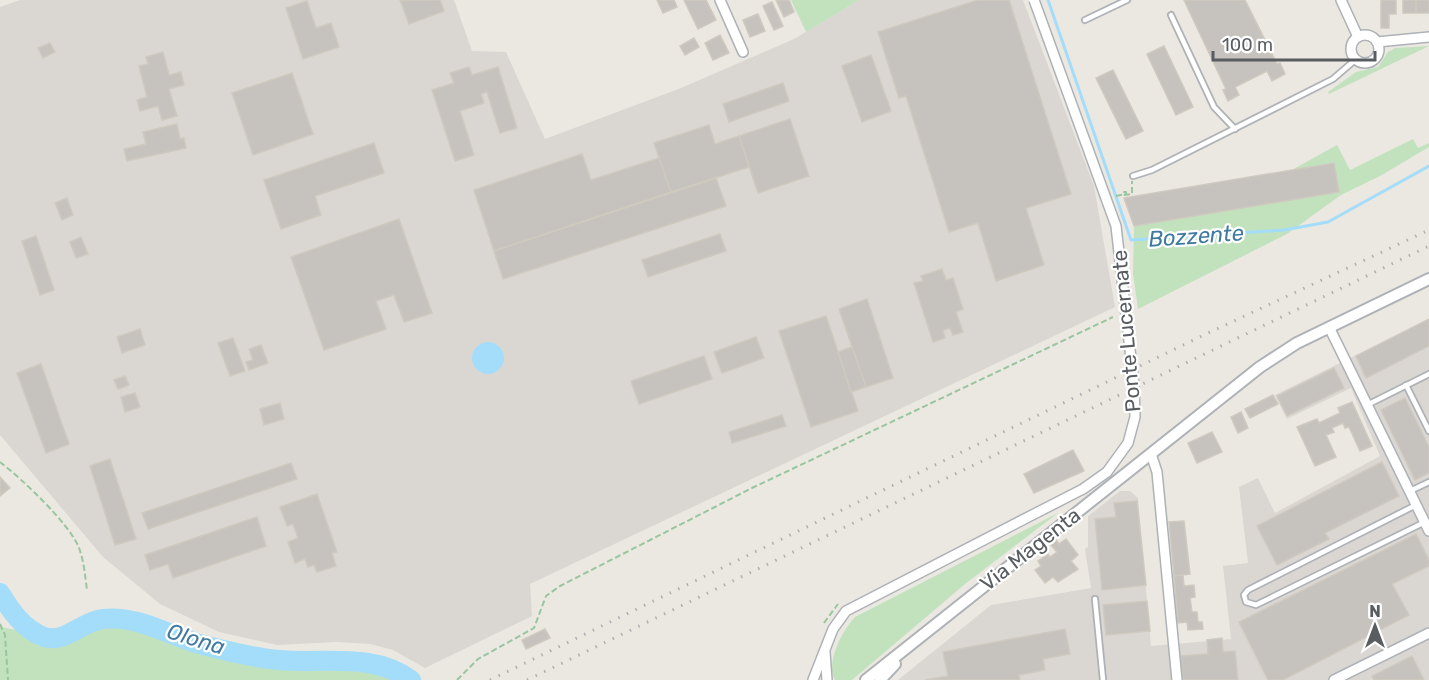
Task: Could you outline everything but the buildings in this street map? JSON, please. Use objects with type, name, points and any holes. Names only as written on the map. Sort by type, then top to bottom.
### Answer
[{"type":"street","points":[[720,0],[743,52]]},
{"type":"street","name":"Ponte Lucernate","points":[[813,680],[833,628],[846,611],[1083,489],[1107,472],[1128,443],[1135,417],[1134,385],[1116,226],[1034,0]]},
{"type":"street","points":[[1341,0],[1358,37]]},
{"type":"street","points":[[1377,42],[1379,51],[1376,59],[1367,64],[1355,60],[1350,48],[1358,37],[1366,35],[1377,42],[1429,37]]},
{"type":"street","name":"Via Magenta","points":[[866,680],[1260,367],[1329,327],[1429,279]]},
{"type":"street","points":[[1329,327],[1427,526]]},
{"type":"street","points":[[1151,454],[1156,472],[1177,680]]},
{"type":"street","points":[[1334,680],[1429,633]]},
{"type":"street","name":"Via Magenta","points":[[880,680],[910,645]]},
{"type":"street","name":"Ponte Lucernate","points":[[825,650],[827,680]]},
{"type":"lane","points":[[1085,20],[1127,0]]},
{"type":"lane","points":[[1171,15],[1214,107],[1235,129]]},
{"type":"lane","points":[[1133,176],[1152,170],[1333,79],[1355,60]]},
{"type":"lane","points":[[1366,405],[1429,374]]},
{"type":"lane","points":[[1406,385],[1429,431]]},
{"type":"lane","points":[[1409,492],[1429,482]]},
{"type":"lane","points":[[1416,505],[1248,590],[1244,595],[1246,602],[1256,605],[1427,526]]},
{"type":"lane","points":[[1095,599],[1103,680]]},
{"type":"path","points":[[1116,196],[1132,194],[1133,176]]},
{"type":"path","points":[[457,680],[478,658],[534,628],[546,596],[560,586],[752,488],[1113,317]]},
{"type":"path","points":[[0,462],[49,508],[70,534],[78,546],[87,590]]},
{"type":"path","points":[[0,624],[5,635],[8,680]]},
{"type":"shaded area","points":[[20,0],[454,0],[472,51],[506,52],[545,139],[681,88],[794,39],[859,0],[1023,0],[1094,186],[1115,307],[530,584],[532,616],[425,668],[393,650],[370,644],[336,642],[277,645],[219,632],[160,604],[103,557],[0,435],[0,7]]},
{"type":"shaded area","points":[[1429,319],[1429,680],[898,680],[991,605],[1091,588],[1085,549],[1088,547],[1088,516],[1120,491],[1130,491],[1138,498],[1151,646],[1231,639],[1223,566],[1248,563],[1239,487],[1258,478],[1275,513],[1380,456],[1351,388],[1287,419],[1275,395]]},
{"type":"green space","points":[[791,0],[859,0],[806,32]]},
{"type":"green space","points":[[1429,46],[1329,94],[1328,92],[1356,72],[1378,67],[1388,52],[1395,48]]},
{"type":"green space","points":[[1413,139],[1418,148],[1429,143],[1429,147],[1380,176],[1341,195],[1287,234],[1138,309],[1133,273],[1134,226],[1339,192],[1334,163],[1290,171],[1337,145],[1350,170]]},
{"type":"green space","points":[[1058,513],[965,584],[852,680],[835,680],[832,673],[834,656],[845,630],[855,617]]},
{"type":"green space","points":[[104,624],[141,627],[183,644],[256,661],[278,665],[365,665],[402,680],[0,680],[0,627],[17,630],[45,642],[64,643],[84,629]]},
{"type":"water","points":[[488,342],[500,346],[504,358],[500,370],[488,374],[476,370],[472,358],[476,346]]},
{"type":"waterway","name":"Bozzente","points":[[1048,0],[1131,240],[1284,230],[1328,222],[1429,166]]},
{"type":"waterway","name":"Olona","points":[[0,593],[13,613],[30,629],[44,637],[66,635],[103,619],[129,620],[203,645],[241,654],[279,660],[364,662],[396,671],[411,680]]},
{"type":"railway","points":[[490,680],[1206,334],[1429,230]]},
{"type":"railway","points":[[527,680],[1429,246]]}]
